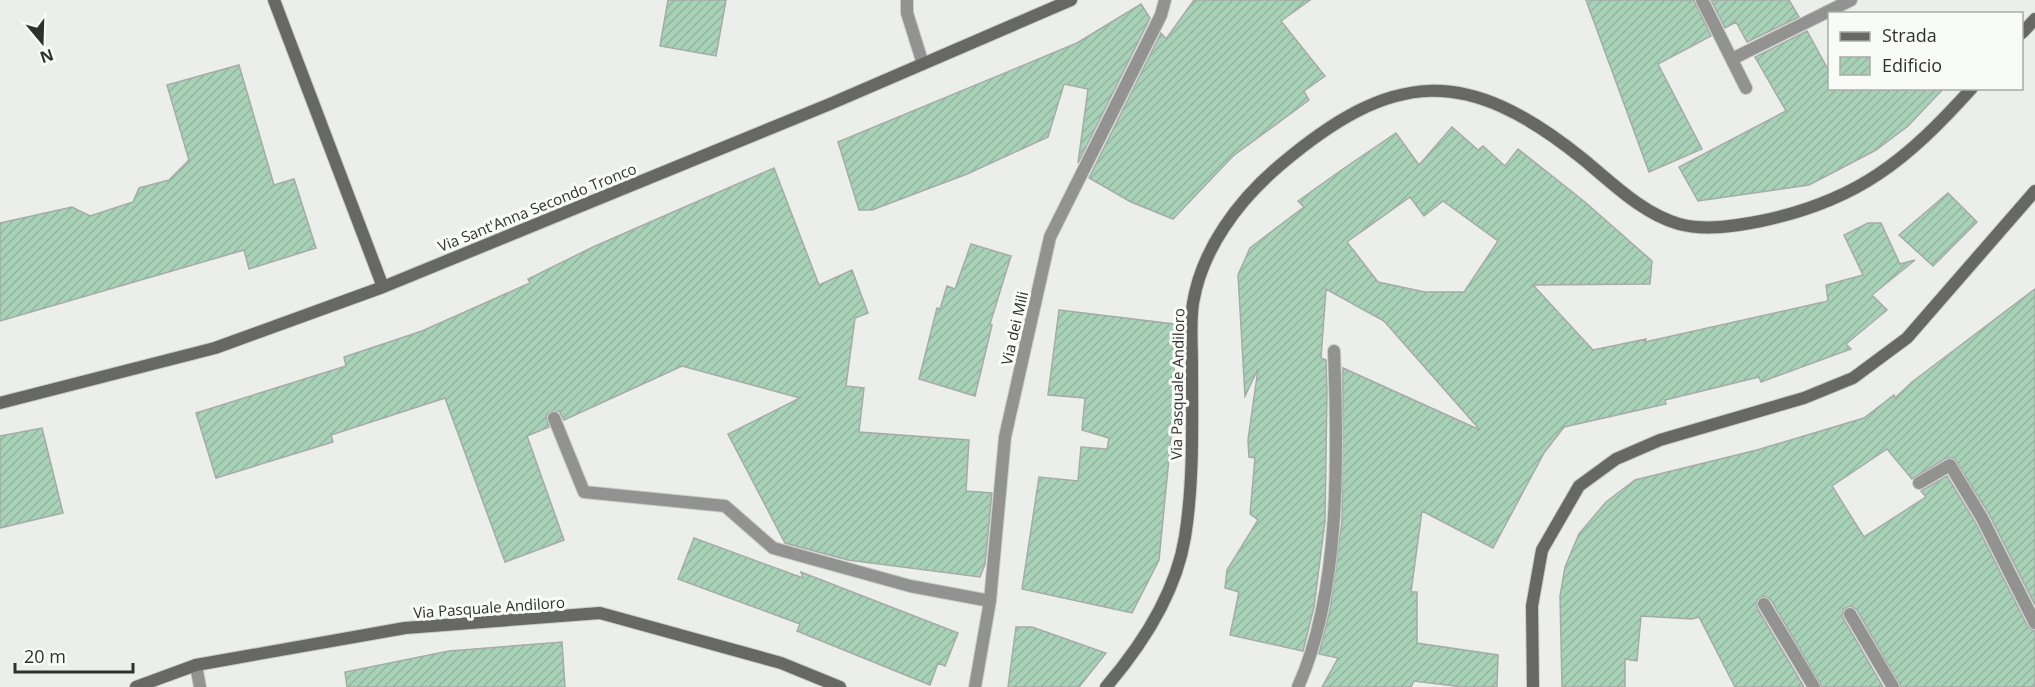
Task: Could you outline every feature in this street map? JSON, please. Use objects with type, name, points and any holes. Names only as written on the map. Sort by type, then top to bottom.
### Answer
[{"type":"street","points":[[274,0],[383,288]]},
{"type":"street","points":[[907,0],[907,13],[923,64]]},
{"type":"street","name":"Via Sant'Anna Secondo Tronco","points":[[0,403],[215,348],[383,288],[923,64],[1071,0]]},
{"type":"street","name":"Via dei Mili","points":[[975,687],[990,601],[1005,437],[1050,237],[1161,15],[1165,0]]},
{"type":"street","points":[[1702,0],[1746,88]]},
{"type":"street","points":[[1732,59],[1851,0]]},
{"type":"street","points":[[2023,32],[2035,19]]},
{"type":"street","name":"Via Pasquale Andiloro","points":[[1106,687],[1122,668],[1154,620],[1175,577],[1185,539],[1191,480],[1193,304],[1203,266],[1220,232],[1246,197],[1279,165],[1320,135],[1364,108],[1389,97],[1438,89],[1461,92],[1487,100],[1558,140],[1655,214],[1680,225],[1740,225],[1826,204],[1857,189],[1890,168],[1929,136],[1969,90]]},
{"type":"street","points":[[1533,687],[1532,606],[1542,550],[1579,486],[1616,459],[1660,440],[1804,398],[1853,378],[1907,338],[2035,192]]},
{"type":"street","points":[[1298,687],[1307,667],[1314,638],[1333,528],[1338,444],[1334,351]]},
{"type":"street","points":[[554,418],[584,492],[725,506],[773,548],[910,586],[990,601]]},
{"type":"street","points":[[1919,483],[1950,465],[1982,518],[2035,623]]},
{"type":"street","points":[[1764,604],[1814,687]]},
{"type":"street","name":"Via Pasquale Andiloro","points":[[136,687],[196,665],[405,628],[600,613],[781,663],[840,687]]},
{"type":"street","points":[[1850,614],[1893,687]]},
{"type":"street","points":[[196,665],[200,687]]},
{"type":"building","points":[[668,0],[726,0],[716,56],[660,46]]},
{"type":"building","points":[[1194,0],[1310,0],[1281,21],[1325,76],[1304,91],[1309,100],[1233,156],[1173,219],[1131,202],[1089,178],[1161,33],[1166,39]]},
{"type":"building","points":[[1586,0],[1694,0],[1711,36],[1658,64],[1702,149],[1649,172]]},
{"type":"building","points":[[1711,0],[1789,0],[1799,17],[1747,42],[1736,22],[1725,28]]},
{"type":"building","points":[[1141,4],[1150,18],[1078,163],[1088,89],[1064,84],[1048,137],[967,174],[872,210],[859,210],[838,142],[1077,43]]},
{"type":"building","points":[[1807,31],[1828,69],[1828,90],[1942,90],[1908,126],[1876,150],[1809,185],[1698,201],[1679,167],[1786,111],[1755,57]]},
{"type":"building","points":[[239,65],[274,185],[294,179],[316,248],[249,269],[244,250],[0,321],[0,223],[72,207],[90,216],[133,202],[139,188],[169,180],[189,160],[167,85]]},
{"type":"building","points":[[1452,127],[1478,150],[1483,146],[1505,166],[1518,149],[1585,202],[1652,261],[1650,284],[1533,285],[1593,350],[1646,339],[1645,342],[1828,301],[1826,285],[1863,275],[1844,235],[1868,223],[1881,223],[1900,264],[1915,260],[1872,295],[1887,310],[1846,344],[1851,349],[1761,382],[1759,377],[1665,400],[1666,404],[1564,427],[1544,453],[1493,548],[1422,511],[1411,592],[1417,592],[1417,643],[1498,655],[1497,687],[1463,687],[1414,681],[1411,687],[1322,687],[1338,658],[1319,654],[1330,610],[1342,522],[1343,368],[1480,430],[1384,321],[1326,289],[1321,358],[1326,360],[1327,391],[1325,521],[1314,607],[1303,651],[1230,635],[1239,592],[1225,588],[1227,570],[1258,520],[1250,514],[1255,458],[1249,457],[1248,440],[1258,369],[1245,396],[1238,275],[1250,248],[1304,207],[1298,201],[1396,133],[1419,165]],"holes":[[[1410,197],[1424,216],[1443,201],[1498,241],[1464,292],[1425,292],[1378,282],[1347,242]]]},
{"type":"building","points":[[774,168],[819,285],[852,270],[868,313],[855,318],[846,386],[864,388],[859,432],[969,440],[966,491],[992,493],[985,564],[980,577],[848,560],[785,543],[728,434],[800,398],[682,366],[564,420],[559,411],[548,413],[546,417],[549,427],[527,436],[564,540],[505,562],[445,398],[331,435],[333,442],[216,478],[196,413],[346,366],[344,357],[422,331],[530,283],[528,279],[593,247]]},
{"type":"building","points":[[1948,193],[1977,222],[1933,266],[1899,235]]},
{"type":"building","points":[[971,244],[1011,256],[990,324],[992,325],[975,396],[919,379],[937,308],[940,309],[947,286],[955,289]]},
{"type":"building","points":[[2035,289],[2035,605],[1989,514],[1954,458],[1946,458],[1912,479],[1887,449],[1832,486],[1864,537],[1926,497],[1921,491],[1947,476],[1975,522],[2028,627],[2035,631],[2035,687],[1901,687],[1857,610],[1851,606],[1843,609],[1843,618],[1883,687],[1822,687],[1771,600],[1764,596],[1757,600],[1757,608],[1804,687],[1735,687],[1699,617],[1692,619],[1641,616],[1637,661],[1625,659],[1625,687],[1562,687],[1560,596],[1565,567],[1579,534],[1606,502],[1635,480],[1757,450],[1864,418],[1894,395],[1895,398],[1912,382]]},
{"type":"building","points":[[1059,310],[1174,324],[1174,407],[1159,560],[1132,613],[1022,589],[1039,477],[1078,481],[1081,447],[1107,449],[1109,438],[1082,430],[1085,398],[1048,395]]},
{"type":"building","points":[[42,428],[63,513],[0,528],[0,436]]},
{"type":"building","points":[[694,538],[803,578],[801,572],[958,633],[945,666],[938,663],[930,685],[797,631],[800,624],[678,579]]},
{"type":"building","points":[[1016,627],[1032,627],[1106,653],[1079,687],[1008,687]]},
{"type":"building","points":[[562,642],[565,687],[347,687],[345,672],[449,651]]}]
